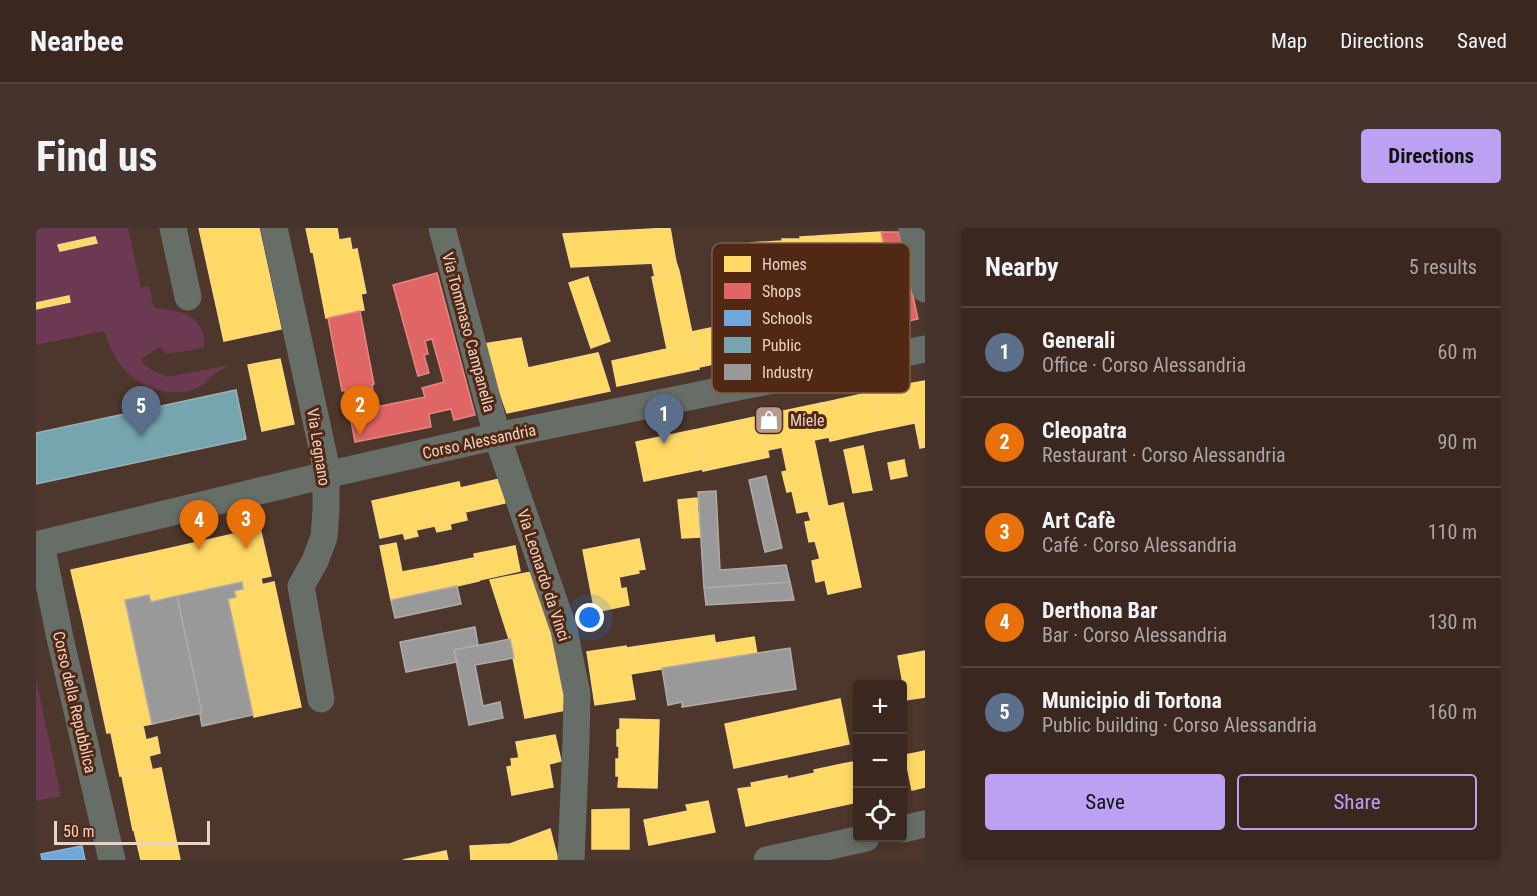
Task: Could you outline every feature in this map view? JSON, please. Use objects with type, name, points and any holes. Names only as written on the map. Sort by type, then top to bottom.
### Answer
[{"type":"street","points":[[173,228],[188,297]]},
{"type":"street","name":"Via Legnano","points":[[274,228],[326,475],[324,537],[315,561],[301,586],[321,699]]},
{"type":"street","name":"Via Tommaso Campanella","points":[[442,228],[497,436]]},
{"type":"street","points":[[912,228],[925,289]]},
{"type":"street","name":"Corso Alessandria","points":[[910,353],[925,350]]},
{"type":"street","name":"Corso Alessandria","points":[[38,544],[497,436],[712,393]]},
{"type":"street","name":"Via Leonardo da Vinci","points":[[497,436],[564,630],[577,694],[571,860]]},
{"type":"street","name":"Corso della Repubblica","points":[[38,544],[112,860]]},
{"type":"street","points":[[907,828],[925,824]]},
{"type":"street","points":[[766,860],[853,840]]},
{"type":"shaded area","points":[[36,228],[128,228],[141,288],[149,286],[154,308],[167,309],[190,316],[201,328],[204,339],[203,348],[167,354],[160,347],[141,359],[145,365],[168,377],[229,365],[198,388],[185,392],[164,391],[143,384],[126,372],[115,356],[104,331],[36,345]]},
{"type":"shaded area","points":[[36,679],[61,796],[36,801]]},
{"type":"building: Homes","points":[[199,228],[259,228],[281,329],[224,341]]},
{"type":"building: Homes","points":[[306,228],[337,228],[339,240],[350,238],[352,250],[357,249],[366,293],[361,294],[364,310],[326,318],[313,251],[311,252]]},
{"type":"building: Homes","points":[[670,228],[676,262],[571,267],[563,234]]},
{"type":"building: Homes","points":[[881,232],[884,243],[817,243],[817,236]]},
{"type":"building: Homes","points":[[817,236],[817,243],[802,243],[800,237]]},
{"type":"building: Homes","points":[[95,237],[97,243],[60,251],[58,245]]},
{"type":"building: Homes","points":[[782,239],[800,239],[801,243],[783,243]]},
{"type":"building: Homes","points":[[782,241],[782,243],[750,243]]},
{"type":"building: Homes","points":[[676,262],[679,271],[655,277],[652,263]]},
{"type":"building: Homes","points":[[679,271],[694,343],[667,349],[652,277]]},
{"type":"building: Homes","points":[[588,277],[610,341],[591,348],[569,283]]},
{"type":"building: Homes","points":[[69,296],[70,302],[36,309],[36,303]]},
{"type":"building: Homes","points":[[712,328],[712,364],[699,367],[691,332]]},
{"type":"building: Homes","points":[[521,338],[528,368],[598,353],[610,391],[507,413],[483,344]]},
{"type":"building: Homes","points":[[694,343],[699,369],[617,386],[612,361]]},
{"type":"building: Homes","points":[[280,359],[294,424],[262,431],[248,365]]},
{"type":"building: Homes","points":[[925,381],[925,421],[915,423],[909,393],[910,384]]},
{"type":"building: Homes","points":[[872,393],[909,393],[915,423],[880,430]]},
{"type":"building: Homes","points":[[872,393],[880,430],[830,441],[822,403]]},
{"type":"building: Homes","points":[[822,403],[830,437],[814,440],[828,507],[797,513],[792,491],[787,492],[782,472],[787,471],[782,447],[768,450],[760,416]]},
{"type":"building: Homes","points":[[760,416],[769,457],[703,471],[694,430]]},
{"type":"building: Homes","points":[[925,421],[925,447],[920,448],[915,423]]},
{"type":"building: Homes","points":[[694,430],[703,469],[644,481],[636,442]]},
{"type":"building: Homes","points":[[863,446],[872,490],[853,493],[844,450]]},
{"type":"building: Homes","points":[[904,460],[907,476],[891,479],[888,463]]},
{"type":"building: Homes","points":[[500,479],[505,503],[465,512],[460,488]]},
{"type":"building: Homes","points":[[459,482],[467,520],[450,524],[451,529],[437,532],[435,526],[416,530],[418,536],[405,539],[403,533],[380,538],[372,501]]},
{"type":"building: Homes","points":[[697,498],[700,537],[682,538],[678,500]]},
{"type":"building: Homes","points":[[843,503],[861,587],[828,594],[825,580],[816,582],[812,561],[820,559],[815,541],[809,542],[805,522],[811,521],[808,511]]},
{"type":"building: Homes","points":[[260,528],[271,576],[151,602],[140,555]]},
{"type":"building: Homes","points":[[639,539],[645,569],[638,570],[639,573],[619,577],[621,589],[626,588],[629,605],[595,612],[583,550]]},
{"type":"building: Homes","points":[[396,543],[402,572],[434,566],[439,590],[391,600],[380,546]]},
{"type":"building: Homes","points":[[515,546],[520,571],[479,580],[474,554]]},
{"type":"building: Homes","points":[[140,555],[149,595],[125,600],[127,612],[83,621],[71,570]]},
{"type":"building: Homes","points":[[474,558],[479,581],[439,590],[434,566]]},
{"type":"building: Homes","points":[[531,572],[552,634],[510,642],[490,580]]},
{"type":"building: Homes","points":[[261,578],[262,584],[243,589],[242,582]]},
{"type":"building: Homes","points":[[274,582],[301,707],[254,717],[228,599],[236,597],[234,591]]},
{"type":"building: Homes","points":[[127,612],[152,724],[107,733],[83,621]]},
{"type":"building: Homes","points":[[552,634],[566,710],[525,718],[510,642]]},
{"type":"building: Homes","points":[[714,635],[718,660],[631,674],[627,648]]},
{"type":"building: Homes","points":[[754,637],[757,654],[718,660],[715,643]]},
{"type":"building: Homes","points":[[626,646],[635,699],[595,705],[587,652]]},
{"type":"building: Homes","points":[[925,651],[925,697],[907,700],[907,680],[902,680],[898,656]]},
{"type":"building: Homes","points":[[840,699],[849,744],[734,768],[725,724]]},
{"type":"building: Homes","points":[[620,719],[659,720],[657,788],[618,787],[616,759],[619,759],[617,730],[620,729]]},
{"type":"building: Homes","points":[[143,726],[146,740],[157,737],[160,753],[149,756],[152,769],[120,776],[111,733]]},
{"type":"building: Homes","points":[[555,735],[561,761],[549,764],[553,787],[512,795],[507,767],[512,766],[511,759],[519,758],[516,742]]},
{"type":"building: Homes","points":[[925,751],[925,787],[912,790],[907,755]]},
{"type":"building: Homes","points":[[852,762],[853,803],[746,826],[738,789],[752,787],[751,783],[815,773],[814,770]]},
{"type":"building: Homes","points":[[161,768],[174,830],[142,828],[133,830],[122,776]]},
{"type":"building: Homes","points":[[708,801],[715,832],[649,845],[644,820],[688,811],[686,805]]},
{"type":"building: Homes","points":[[629,809],[629,849],[592,849],[592,810]]},
{"type":"building: Homes","points":[[142,828],[174,830],[180,860],[141,860],[134,830]]},
{"type":"building: Homes","points":[[550,829],[558,860],[471,860],[470,846],[510,844]]},
{"type":"building: Homes","points":[[446,851],[448,860],[403,860]]},
{"type":"building: Shops","points":[[881,232],[899,232],[901,243],[883,243]]},
{"type":"building: Shops","points":[[437,273],[475,415],[454,420],[451,409],[429,414],[431,427],[355,442],[345,390],[342,391],[328,318],[360,311],[374,384],[372,385],[376,407],[425,397],[422,388],[444,382],[432,339],[425,341],[428,354],[424,355],[429,373],[418,376],[393,285]]},
{"type":"building: Shops","points":[[910,282],[918,319],[910,321]]},
{"type":"building: Schools","points":[[82,846],[85,860],[42,860],[41,854]]},
{"type":"building: Public","points":[[236,390],[246,439],[36,484],[36,433]]},
{"type":"building: Industry","points":[[766,476],[782,548],[765,552],[749,480]]},
{"type":"building: Industry","points":[[716,491],[720,570],[786,565],[790,582],[704,588],[698,492]]},
{"type":"building: Industry","points":[[242,582],[243,589],[234,591],[236,597],[228,599],[253,715],[202,726],[200,714],[202,713],[177,596]]},
{"type":"building: Industry","points":[[790,582],[794,600],[706,605],[704,588]]},
{"type":"building: Industry","points":[[457,586],[461,604],[395,618],[391,600]]},
{"type":"building: Industry","points":[[149,595],[151,602],[177,596],[202,713],[152,724],[125,600]]},
{"type":"building: Industry","points":[[475,627],[478,645],[454,650],[457,662],[406,672],[400,642]]},
{"type":"building: Industry","points":[[510,639],[514,658],[475,665],[483,706],[500,702],[503,718],[469,725],[454,650]]},
{"type":"building: Industry","points":[[790,648],[796,689],[682,707],[682,702],[668,705],[662,668]]},
{"type":"place","name":"Miele","points":[[769,420]]},
{"type":"place","name":"Cleopatra","points":[[360,435]]},
{"type":"place","name":"Municipio di Tortona","points":[[141,436]]},
{"type":"place","name":"Generali","points":[[664,444]]},
{"type":"place","name":"Art Cafè","points":[[246,549]]},
{"type":"place","name":"Derthona Bar","points":[[199,550]]}]
